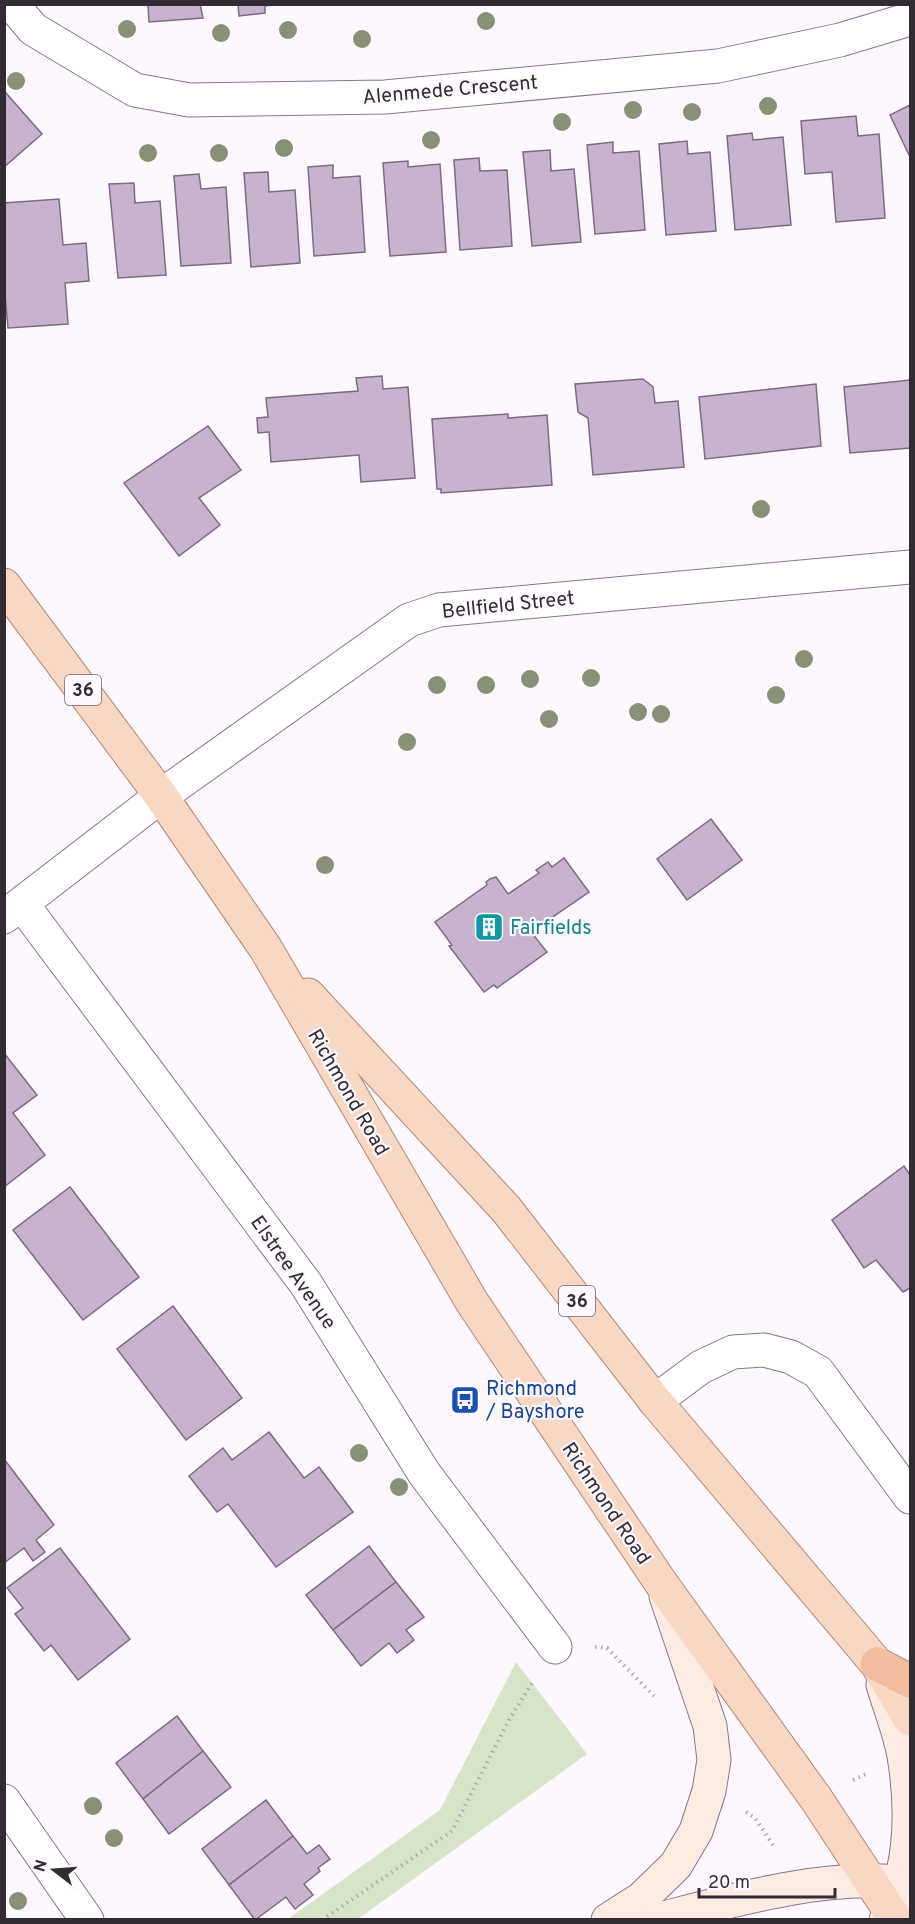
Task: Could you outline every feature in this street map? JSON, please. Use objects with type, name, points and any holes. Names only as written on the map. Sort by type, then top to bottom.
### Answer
[{"type":"highway","points":[[877,1664],[910,1681]]},
{"type":"main road","name":"Richmond Road","points":[[4,585],[160,796],[266,949],[472,1302],[662,1583],[893,1900]]},
{"type":"main road","name":"Richmond Road","points":[[266,949],[506,1209],[655,1401],[877,1664],[910,1719]]},
{"type":"main road","points":[[608,1920],[640,1899],[676,1865],[696,1832],[709,1791],[714,1760],[710,1726],[662,1583]]},
{"type":"main road","points":[[656,1920],[717,1904],[843,1880],[893,1900],[909,1820],[904,1755],[877,1664]]},
{"type":"street","name":"Alenmede Crescent","points":[[12,4],[33,29],[135,90],[189,100],[385,97],[718,66],[840,40],[910,19]]},
{"type":"street","name":"Bellfield Street","points":[[13,911],[160,796],[408,620],[440,610],[910,567]]},
{"type":"street","name":"Elstree Avenue","points":[[13,911],[306,1284],[424,1473],[555,1647]]},
{"type":"street","points":[[655,1401],[701,1367],[733,1352],[764,1350],[791,1357],[818,1372],[910,1497]]},
{"type":"street","points":[[4,1801],[87,1920]]},
{"type":"path","points":[[322,1920],[452,1831],[509,1720],[555,1647],[607,1648],[651,1689],[656,1699]]},
{"type":"path","points":[[740,1809],[755,1818],[775,1848]]},
{"type":"green space","points":[[516,1662],[587,1754],[358,1919],[288,1919],[440,1810]]},
{"type":"building","points":[[148,4],[200,4],[203,18],[149,22]]},
{"type":"building","points":[[238,4],[279,4],[265,6],[265,13],[239,16]]},
{"type":"building","points":[[6,93],[42,134],[4,167],[4,94]]},
{"type":"building","points":[[910,105],[910,157],[890,115]]},
{"type":"building","points":[[856,116],[858,136],[879,134],[885,218],[836,222],[832,172],[805,174],[801,121]]},
{"type":"building","points":[[752,133],[753,140],[783,137],[791,225],[735,230],[727,136]]},
{"type":"building","points":[[687,141],[688,154],[710,152],[716,231],[666,235],[659,144]]},
{"type":"building","points":[[613,142],[613,153],[639,151],[645,230],[595,234],[587,145]]},
{"type":"building","points":[[550,150],[551,171],[574,169],[581,242],[532,246],[523,152]]},
{"type":"building","points":[[479,158],[480,171],[507,170],[512,246],[460,250],[454,160]]},
{"type":"building","points":[[408,161],[408,167],[440,164],[446,252],[390,256],[383,163]]},
{"type":"building","points":[[333,165],[333,178],[360,176],[365,252],[314,256],[308,167]]},
{"type":"building","points":[[268,172],[269,192],[295,190],[300,263],[251,267],[244,173]]},
{"type":"building","points":[[199,174],[201,189],[226,187],[231,263],[181,266],[174,176]]},
{"type":"building","points":[[134,183],[135,203],[160,201],[166,275],[118,278],[109,184]]},
{"type":"building","points":[[59,199],[63,245],[86,243],[89,281],[65,283],[68,324],[8,328],[4,284],[4,203]]},
{"type":"building","points":[[382,376],[383,389],[408,387],[415,478],[361,482],[359,455],[271,462],[269,432],[258,433],[257,418],[268,417],[266,398],[358,391],[356,378]]},
{"type":"building","points":[[643,379],[653,387],[655,403],[678,401],[684,467],[593,475],[588,418],[578,412],[575,384]]},
{"type":"building","points":[[910,380],[910,448],[850,453],[844,387]]},
{"type":"building","points":[[816,384],[821,446],[705,459],[699,397]]},
{"type":"building","points":[[508,414],[508,418],[547,415],[552,485],[441,493],[441,489],[437,489],[432,419]]},
{"type":"building","points":[[208,426],[241,470],[199,498],[220,525],[179,556],[124,483]]},
{"type":"building","points":[[711,819],[742,860],[687,900],[657,859]]},
{"type":"building","name":"Fairfields","points":[[564,858],[589,892],[531,932],[547,952],[497,988],[494,985],[484,992],[449,946],[452,945],[435,922],[487,885],[486,882],[490,879],[496,877],[508,894],[539,873],[536,870],[548,862],[552,867]]},
{"type":"building","points":[[4,1053],[37,1095],[13,1113],[45,1155],[4,1187]]},
{"type":"building","points":[[904,1166],[910,1175],[910,1288],[903,1292],[876,1260],[864,1268],[832,1220]]},
{"type":"building","points":[[70,1187],[139,1277],[83,1320],[13,1230]]},
{"type":"building","points":[[173,1306],[242,1398],[186,1440],[117,1349]]},
{"type":"building","points":[[269,1432],[304,1478],[319,1467],[353,1512],[276,1567],[228,1504],[217,1512],[189,1476],[223,1448],[232,1460]]},
{"type":"building","points":[[4,1459],[54,1525],[36,1540],[45,1552],[33,1561],[24,1548],[4,1563]]},
{"type":"building","points":[[369,1546],[396,1582],[333,1630],[306,1595]]},
{"type":"building","points":[[60,1548],[130,1639],[78,1680],[51,1645],[44,1651],[15,1614],[23,1608],[7,1588]]},
{"type":"building","points":[[396,1582],[424,1617],[406,1630],[414,1640],[397,1653],[389,1643],[361,1666],[333,1630]]},
{"type":"building","points":[[177,1716],[203,1751],[143,1799],[116,1763]]},
{"type":"building","points":[[203,1751],[231,1787],[169,1834],[143,1799]]},
{"type":"building","points":[[266,1800],[293,1836],[229,1885],[202,1849]]},
{"type":"building","points":[[293,1836],[307,1854],[319,1845],[330,1859],[318,1868],[320,1871],[304,1884],[313,1895],[295,1909],[286,1897],[255,1920],[229,1885]]},
{"type":"place","name":"Fairfields","points":[[489,927]]},
{"type":"place","name":"Richmond / Bayshore","points":[[465,1400]]}]
